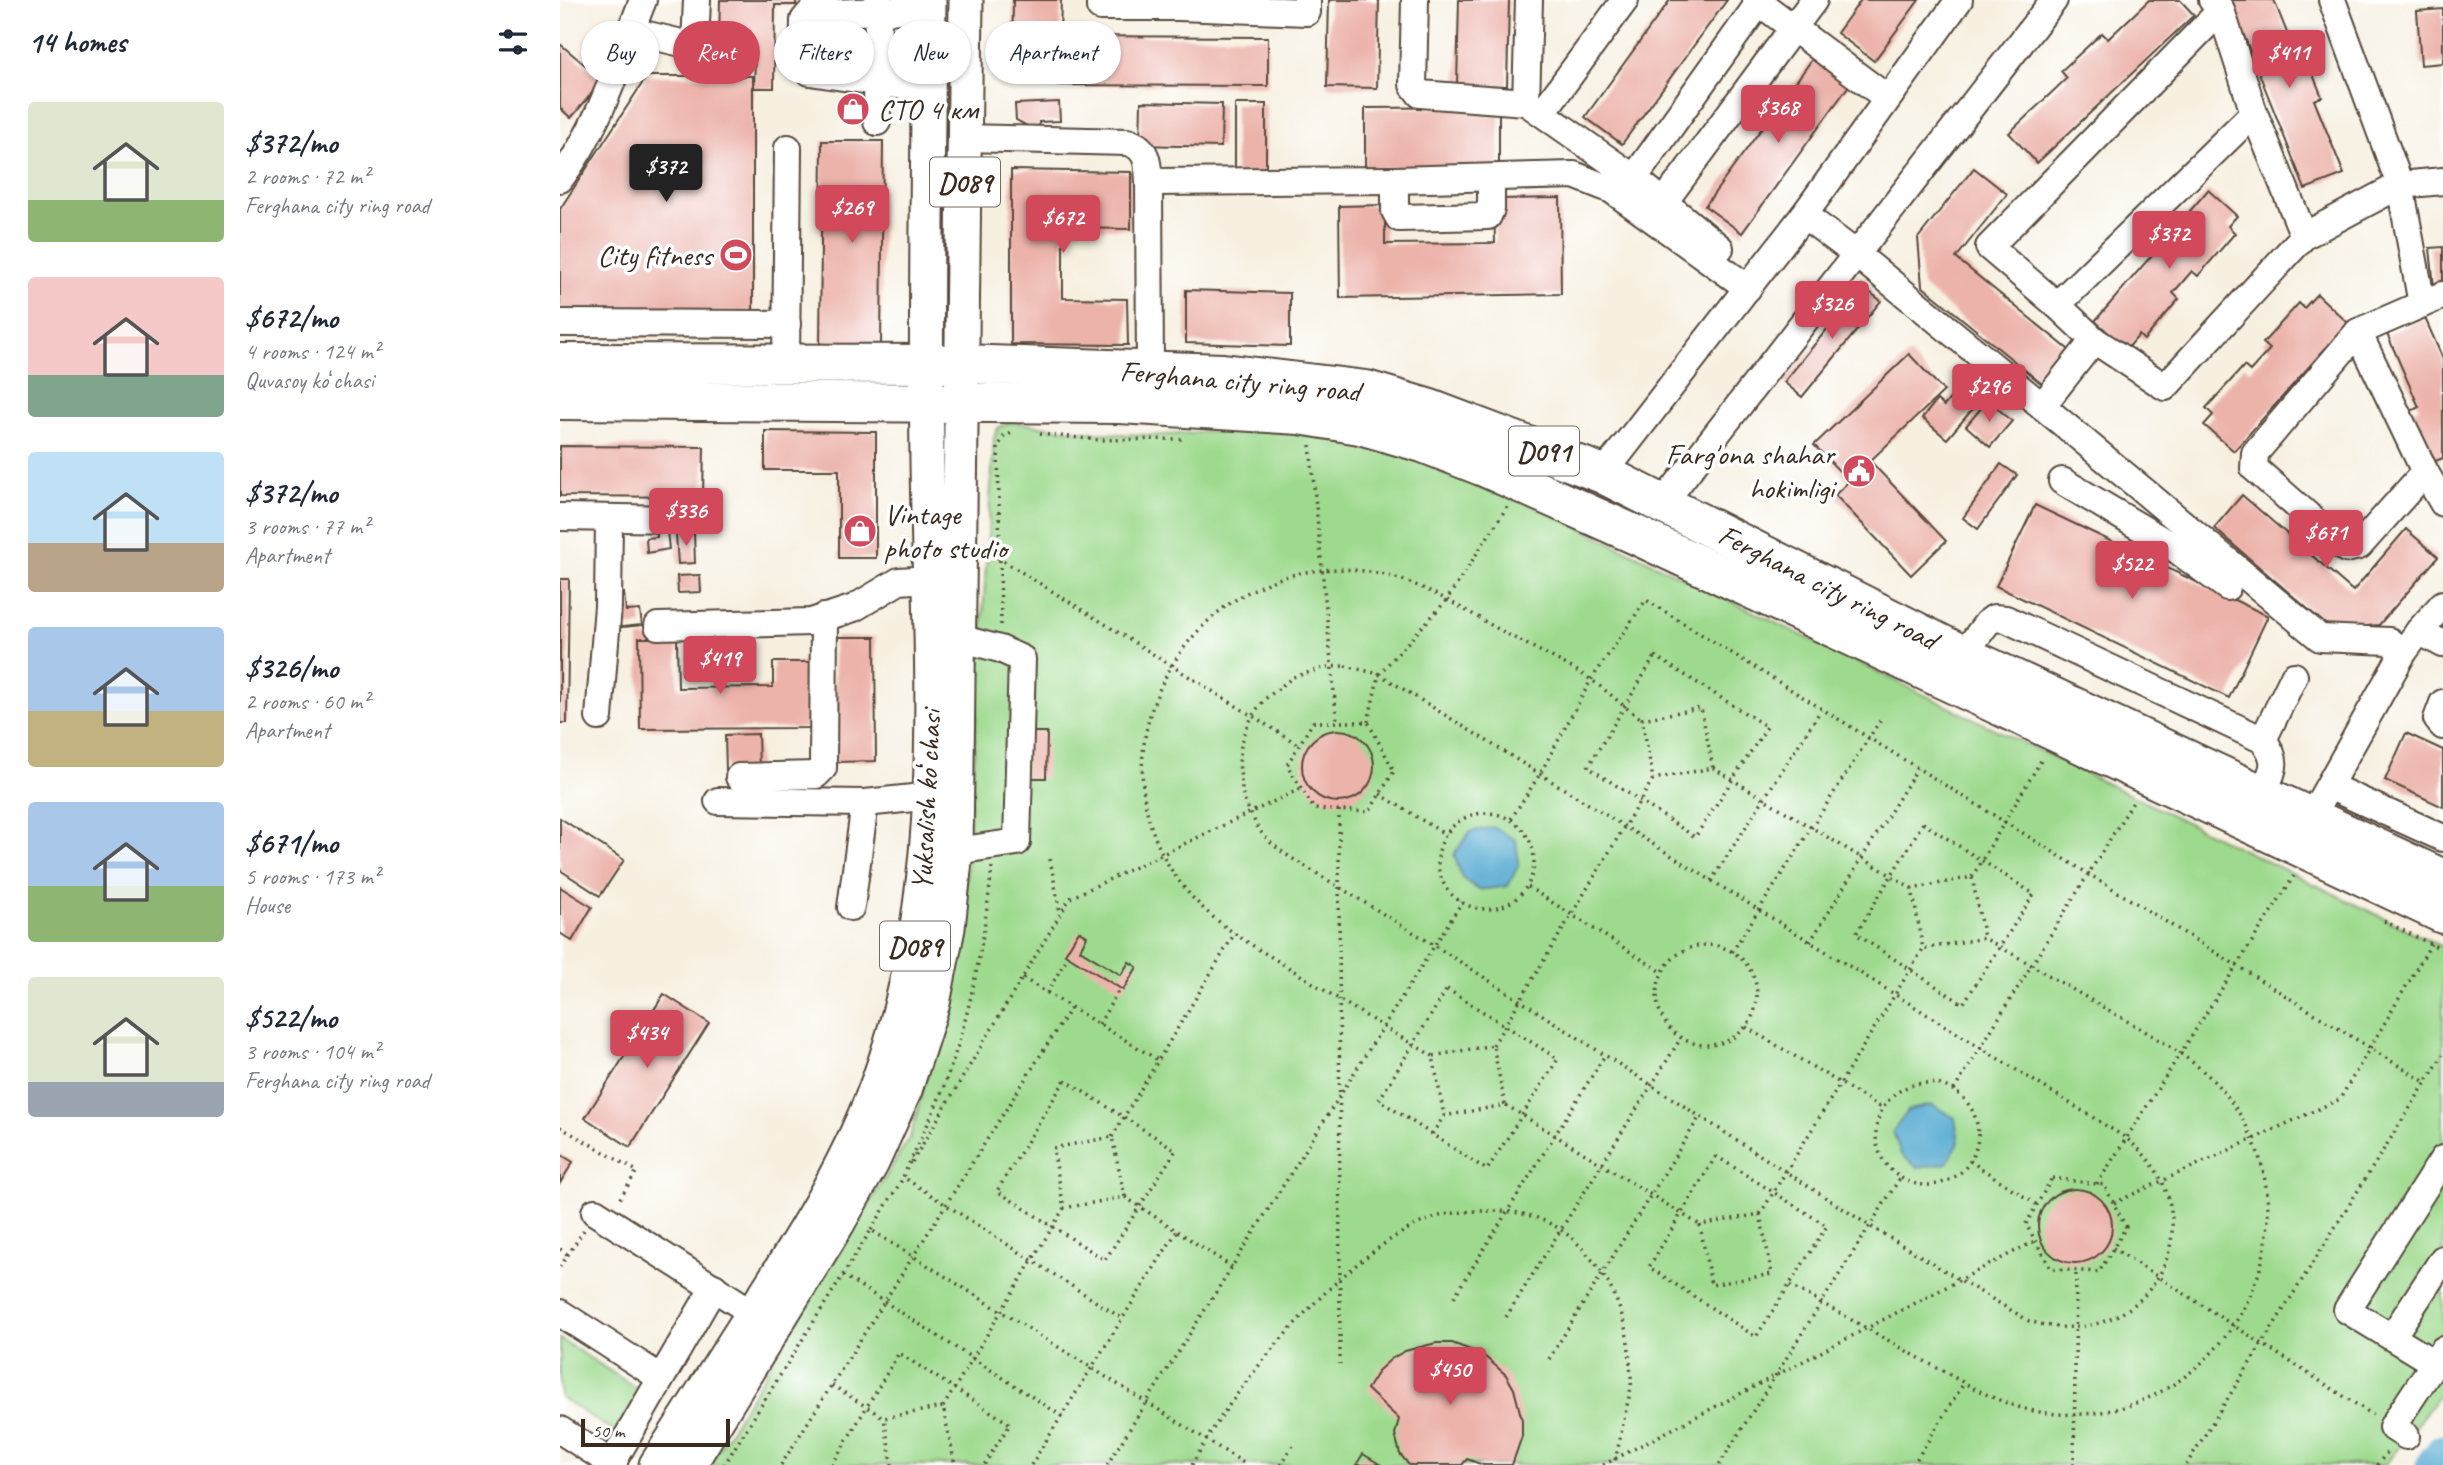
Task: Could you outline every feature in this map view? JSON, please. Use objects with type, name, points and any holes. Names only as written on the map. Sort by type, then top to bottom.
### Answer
[{"type":"highway","name":"Ferghana city ring road","points":[[560,363],[944,364],[1223,373],[1366,390],[1430,408],[1603,474],[1963,655],[2032,705],[2136,791],[2437,929]]},
{"type":"highway","name":"Ferghana city ring road","points":[[560,400],[1120,404],[1300,415],[1360,425],[1484,467],[2032,705],[2262,795],[2443,878]]},
{"type":"main road","name":"D089","points":[[944,364],[965,138],[967,0]]},
{"type":"main road","name":"D089","points":[[929,4],[929,90],[944,364]]},
{"type":"main road","name":"Yuksalish koʻchasi","points":[[656,1465],[817,1213],[848,1152],[879,1081],[905,998],[919,924],[932,796],[929,579],[944,402],[944,364]]},
{"type":"main road","name":"Yuksalish koʻchasi","points":[[689,1465],[872,1163],[905,1090],[933,1003],[948,928],[956,851],[960,534],[944,402]]},
{"type":"street","points":[[635,21],[643,0]]},
{"type":"street","points":[[659,38],[703,48],[697,0]]},
{"type":"street","points":[[1100,0],[1100,8],[1178,7],[1307,12],[1307,0]]},
{"type":"street","points":[[1415,0],[1413,85],[1420,94],[1534,108],[1634,178],[1752,282]]},
{"type":"street","points":[[1529,0],[1534,108]]},
{"type":"street","points":[[1534,108],[1625,0]]},
{"type":"street","points":[[1664,202],[1814,0]]},
{"type":"street","points":[[1603,474],[1804,215],[1959,0]]},
{"type":"street","points":[[1663,503],[2054,0]]},
{"type":"street","points":[[2332,0],[2438,297],[2358,332],[2255,453],[2254,468],[2346,549],[2359,546],[2425,472]]},
{"type":"street","points":[[1634,178],[1759,1],[1887,98]]},
{"type":"street","points":[[929,4],[878,6],[809,14],[804,19],[803,41],[803,62],[810,72],[929,90]]},
{"type":"street","points":[[2304,236],[2254,113],[2216,5],[1989,247],[2094,340],[2165,387],[2304,236],[2400,185],[2443,181]]},
{"type":"street","points":[[877,122],[878,6]]},
{"type":"street","points":[[560,179],[600,111],[610,84]]},
{"type":"street","points":[[2057,305],[2254,113]]},
{"type":"street","points":[[965,138],[1127,142],[1134,143],[1143,150],[1148,162],[1149,182],[1150,371]]},
{"type":"street","points":[[786,364],[788,148]]},
{"type":"street","points":[[1149,182],[1574,175],[1612,190],[1752,282]]},
{"type":"street","points":[[1395,180],[1395,211],[1399,218],[1412,218],[1488,216],[1491,209],[1491,178]]},
{"type":"street","points":[[1804,215],[1856,254],[2042,406],[2179,536],[2227,587]]},
{"type":"street","points":[[560,323],[787,324]]},
{"type":"street","points":[[2358,332],[2425,472],[2443,503]]},
{"type":"street","points":[[2042,406],[2094,340]]},
{"type":"street","points":[[2062,481],[2179,536],[2320,638],[2389,642],[2403,653]]},
{"type":"street","points":[[560,517],[678,519]]},
{"type":"street","points":[[599,717],[608,606],[609,518]]},
{"type":"street","points":[[658,626],[811,621],[854,608],[899,581],[929,579]]},
{"type":"street","points":[[2310,818],[2403,653],[2443,604]]},
{"type":"street","points":[[739,777],[816,775],[823,768],[824,617]]},
{"type":"street","points":[[1963,655],[1987,623],[1994,618],[2006,620],[2263,740],[2274,756],[2275,765],[2262,795]]},
{"type":"street","points":[[2419,631],[2443,644]]},
{"type":"street","points":[[956,851],[1017,842],[1022,659],[1000,649],[958,638]]},
{"type":"street","points":[[2263,740],[2294,676]]},
{"type":"street","points":[[2443,704],[2437,719],[2443,726]]},
{"type":"street","points":[[2329,786],[2443,838]]},
{"type":"street","points":[[718,801],[866,803],[932,796]]},
{"type":"street","points":[[851,907],[866,803]]},
{"type":"street","points":[[2399,1432],[2439,1356],[2392,1337],[2347,1310],[2443,1159]]},
{"type":"street","points":[[601,1216],[753,1313]]},
{"type":"street","points":[[2392,1337],[2443,1259]]},
{"type":"street","points":[[560,1430],[612,1464],[714,1287]]},
{"type":"street","points":[[560,1313],[662,1378]]},
{"type":"path","points":[[1000,649],[998,447],[1004,436],[1018,431]]},
{"type":"path","points":[[1037,434],[1099,440],[1184,439]]},
{"type":"path","points":[[1310,444],[1337,722]]},
{"type":"path","points":[[1367,722],[1313,722],[1287,765],[1314,809],[1368,812],[1394,771],[1367,722],[1379,674],[1446,601],[1507,505],[1519,510]]},
{"type":"path","points":[[960,534],[1299,745]]},
{"type":"path","points":[[1493,1045],[1433,1056],[1339,1000],[1215,920],[1181,884],[1163,854],[1149,817],[1143,768],[1148,719],[1156,695],[1171,665],[1195,633],[1233,601],[1278,579],[1322,570],[1375,572],[1422,588],[1591,680],[1624,708],[1642,719],[1701,708],[1713,768]]},
{"type":"path","points":[[1511,819],[1540,774],[1591,680],[1646,600],[2425,1082]]},
{"type":"path","points":[[1656,656],[1767,727],[1732,780],[1695,837],[1588,767],[1656,656]]},
{"type":"path","points":[[1331,667],[1362,669],[1379,674],[2139,1148],[2164,1180],[2172,1212],[2173,1230],[2165,1265],[2145,1295],[2117,1317],[2100,1324],[2075,1328],[2046,1326],[2029,1321],[1870,1226],[1271,843],[1259,830],[1243,798],[1239,763],[1241,746],[1253,716],[1265,699],[1293,677],[1310,671],[1331,667]]},
{"type":"path","points":[[1711,881],[1821,710]]},
{"type":"path","points":[[1505,1105],[1493,1045],[1653,779],[1642,719]]},
{"type":"path","points":[[1732,952],[1881,719]]},
{"type":"path","points":[[1984,937],[1972,877],[2043,757]]},
{"type":"path","points":[[1653,779],[1713,768],[1912,889],[1972,877]]},
{"type":"path","points":[[1810,942],[1917,769]]},
{"type":"path","points":[[724,1465],[872,1230],[1070,898],[1300,789]]},
{"type":"path","points":[[1954,1090],[2088,875],[2136,791]]},
{"type":"path","points":[[1380,794],[1446,835]]},
{"type":"path","points":[[1339,810],[1340,1364]]},
{"type":"path","points":[[1478,813],[1511,819],[1520,827],[1532,846],[1534,870],[1527,886],[1516,899],[1495,908],[1483,909],[1461,902],[1445,886],[1440,875],[1439,852],[1446,835],[1457,823],[1478,813]]},
{"type":"path","points":[[1923,823],[1982,861],[2034,894],[1963,1004],[1856,934],[1923,823]]},
{"type":"path","points":[[903,1177],[945,1083],[965,1019],[984,940],[994,846]]},
{"type":"path","points":[[1049,859],[1060,914]]},
{"type":"path","points":[[2097,1184],[2294,876]]},
{"type":"path","points":[[1527,886],[1662,972]]},
{"type":"path","points":[[1700,1225],[1711,1285],[1772,1274],[1760,1214],[1923,949],[1912,889]]},
{"type":"path","points":[[1107,1465],[1461,902]]},
{"type":"path","points":[[2382,919],[2437,929]]},
{"type":"path","points":[[2437,929],[2443,950]]},
{"type":"path","points":[[2114,1203],[2340,1099],[2437,929]]},
{"type":"path","points":[[1125,1197],[1112,1137],[1235,933]]},
{"type":"path","points":[[1790,1285],[1964,1383],[2009,1404],[2033,1410],[2074,1414],[2107,1411],[2154,1396],[2196,1369],[2214,1353],[2234,1327],[2254,1290],[2266,1242],[2268,1217],[2262,1168],[2252,1140],[2230,1101],[2215,1082],[2181,1053],[1984,937],[1923,949]]},
{"type":"path","points":[[1712,945],[1732,952],[1744,961],[1755,982],[1755,1006],[1745,1027],[1737,1035],[1715,1044],[1703,1045],[1681,1038],[1663,1020],[1659,1008],[1657,996],[1662,972],[1669,961],[1689,948],[1712,945]]},
{"type":"path","points":[[1046,993],[1068,956]]},
{"type":"path","points":[[1022,978],[1158,1060]]},
{"type":"path","points":[[1099,1024],[1119,988]]},
{"type":"path","points":[[1447,989],[1504,1025],[1558,1059],[1487,1170],[1380,1100],[1447,989]]},
{"type":"path","points":[[781,1465],[1071,1007]]},
{"type":"path","points":[[1745,1027],[1882,1108]]},
{"type":"path","points":[[1506,1317],[1681,1038]]},
{"type":"path","points":[[1454,1297],[1605,1055]]},
{"type":"path","points":[[2186,1465],[2443,1055]]},
{"type":"path","points":[[1432,1134],[1444,1116],[1433,1056]]},
{"type":"path","points":[[1065,1080],[1176,1150],[1140,1207],[1105,1261],[997,1191],[1065,1080]]},
{"type":"path","points":[[1930,1082],[1954,1090],[1971,1108],[1976,1119],[1977,1144],[1970,1161],[1958,1175],[1935,1185],[1911,1184],[1890,1170],[1877,1149],[1876,1124],[1882,1108],[1895,1093],[1918,1083],[1930,1082]]},
{"type":"path","points":[[1444,1116],[1505,1105],[1700,1225],[1760,1214]]},
{"type":"path","points":[[1549,1359],[1700,1116]]},
{"type":"path","points":[[560,1127],[637,1171],[560,1267]]},
{"type":"path","points":[[955,1465],[943,1407],[1064,1208],[1053,1148],[1112,1137]]},
{"type":"path","points":[[1716,1156],[1773,1192],[1828,1226],[1756,1337],[1649,1267],[1716,1156]]},
{"type":"path","points":[[1970,1161],[2037,1205]]},
{"type":"path","points":[[903,1177],[1123,1319]]},
{"type":"path","points":[[1719,1465],[1900,1178]]},
{"type":"path","points":[[2052,1178],[2104,1185],[2114,1203],[2126,1227],[2099,1272],[2051,1269],[2026,1224],[2052,1178]]},
{"type":"path","points":[[1064,1208],[1125,1197],[1232,1266]]},
{"type":"path","points":[[1192,1465],[1251,1374],[1340,1279],[1394,1235],[1430,1219],[1469,1211],[1507,1210],[1537,1217],[1577,1241],[1613,1290],[1625,1320],[1631,1386],[1613,1465]]},
{"type":"path","points":[[872,1230],[1247,1465]]},
{"type":"path","points":[[1031,1465],[1177,1231]]},
{"type":"path","points":[[1603,1465],[2035,1241]]},
{"type":"path","points":[[2113,1248],[2399,1432]]},
{"type":"path","points":[[560,1249],[568,1255]]},
{"type":"path","points":[[2074,1465],[2076,1270]]},
{"type":"path","points":[[843,1275],[1062,1416]]},
{"type":"path","points":[[832,1465],[899,1353],[1010,1424],[984,1465]]},
{"type":"path","points":[[1913,1465],[1964,1383]]},
{"type":"path","points":[[832,1385],[884,1418],[943,1407]]},
{"type":"path","points":[[884,1418],[892,1465]]},
{"type":"path","points":[[1281,1465],[1293,1445]]},
{"type":"green space","points":[[1011,422],[1135,435],[1264,430],[1369,446],[1441,468],[1558,517],[2443,947],[2443,1390],[2385,1465],[709,1465],[910,1137],[962,953],[994,437],[998,428]]},
{"type":"green space","points":[[560,1339],[641,1391],[615,1432],[560,1397]]},
{"type":"water","points":[[1493,827],[1516,840],[1519,864],[1508,886],[1479,890],[1462,878],[1454,854],[1470,832]]},
{"type":"water","points":[[1932,1105],[1955,1118],[1959,1142],[1947,1163],[1918,1168],[1901,1155],[1893,1131],[1909,1110]]},
{"type":"building","points":[[720,0],[796,0],[796,5],[775,5],[774,88],[754,88],[754,84],[760,84],[760,21],[719,21]]},
{"type":"building","points":[[1013,0],[1061,0],[1060,21],[1013,21]]},
{"type":"building","points":[[1329,0],[1379,0],[1377,88],[1327,87]]},
{"type":"building","points":[[1459,0],[1509,0],[1507,86],[1457,85]]},
{"type":"building","points":[[1670,0],[1727,0],[1622,144],[1585,117]]},
{"type":"building","points":[[1861,0],[1919,0],[1874,61],[1837,33]]},
{"type":"building","points":[[2149,0],[2180,0],[2194,15],[2037,163],[2009,133],[2067,78],[2061,71],[2102,33],[2108,39]]},
{"type":"building","points":[[2230,0],[2274,0],[2293,48],[2301,45],[2322,97],[2314,100],[2344,174],[2305,189]]},
{"type":"building","points":[[2443,9],[2443,63],[2421,65],[2417,11]]},
{"type":"building","points":[[1121,36],[1268,37],[1268,86],[1029,85],[1121,84]]},
{"type":"building","points":[[560,44],[581,62],[581,84],[600,84],[571,118],[560,108]]},
{"type":"building","points":[[1814,57],[1850,84],[1742,233],[1705,206]]},
{"type":"building","points":[[659,76],[673,76],[673,84],[753,84],[753,311],[560,311],[560,209],[642,84],[659,84]]},
{"type":"building","points":[[1059,102],[1060,121],[1039,122],[1040,133],[1016,120],[1015,104]]},
{"type":"building","points":[[1141,102],[1222,104],[1221,147],[1140,145]]},
{"type":"building","points":[[1235,104],[1266,104],[1266,175],[1235,175]]},
{"type":"building","points":[[1499,107],[1499,167],[1365,168],[1365,108]]},
{"type":"building","points":[[822,141],[883,141],[881,349],[820,349]]},
{"type":"building","points":[[1974,168],[2007,194],[1956,258],[2069,350],[2042,384],[1922,286],[1918,238]]},
{"type":"building","points":[[1011,170],[1131,172],[1131,229],[1063,228],[1063,298],[1127,299],[1128,345],[1011,344]]},
{"type":"building","points":[[2208,190],[2237,216],[2228,226],[2235,233],[2198,276],[2192,271],[2173,293],[2179,299],[2144,340],[2139,335],[2127,349],[2095,321]]},
{"type":"building","points":[[1560,198],[1561,294],[1340,298],[1339,206],[1385,205],[1385,244],[1495,243],[1494,199]]},
{"type":"building","points":[[2443,247],[2443,286],[2434,287],[2430,248]]},
{"type":"building","points":[[1862,286],[1881,301],[1802,397],[1784,382]]},
{"type":"building","points":[[1186,290],[1290,293],[1290,346],[1186,343]]},
{"type":"building","points":[[2317,294],[2348,323],[2234,451],[2204,425],[2213,415],[2206,408],[2244,366],[2250,371],[2270,349],[2263,343],[2299,303],[2304,308]]},
{"type":"building","points":[[2425,318],[2443,359],[2443,458],[2433,462],[2411,411],[2419,407],[2387,334]]},
{"type":"building","name":"Farg'ona shahar hokimligi","points":[[1909,354],[1944,391],[1870,461],[1946,541],[1911,575],[1835,495],[1849,481],[1814,445]]},
{"type":"building","points":[[1965,381],[1983,397],[1947,439],[1922,418],[1937,400],[1944,406]]},
{"type":"building","points":[[1988,400],[2012,421],[1990,447],[1966,426]]},
{"type":"building","points":[[765,431],[876,432],[876,558],[839,558],[839,470],[765,470]]},
{"type":"building","points":[[560,446],[704,447],[703,497],[560,496]]},
{"type":"building","points":[[2001,464],[2017,475],[1978,529],[1963,518]]},
{"type":"building","points":[[2242,495],[2353,591],[2406,529],[2438,557],[2379,625],[2331,629],[2214,528]]},
{"type":"building","points":[[2035,505],[2268,616],[2229,698],[1996,586]]},
{"type":"building","points":[[657,531],[667,531],[669,549],[647,553],[646,538],[657,537]]},
{"type":"building","points":[[694,533],[695,563],[678,564],[676,534]]},
{"type":"building","points":[[700,575],[701,592],[678,593],[677,576]]},
{"type":"building","points":[[560,579],[569,579],[567,723],[560,723]]},
{"type":"building","points":[[624,593],[626,611],[640,610],[642,625],[613,628],[610,595]]},
{"type":"building","points":[[834,637],[875,637],[876,761],[836,762]]},
{"type":"building","points":[[639,638],[677,638],[678,688],[773,687],[773,662],[813,662],[814,728],[640,729]]},
{"type":"building","points":[[1345,730],[1364,740],[1372,752],[1372,780],[1364,792],[1352,800],[1331,802],[1312,792],[1304,780],[1302,759],[1312,740],[1324,732]]},
{"type":"building","points":[[1026,732],[1047,732],[1046,778],[1025,778]]},
{"type":"building","points":[[2406,733],[2443,750],[2443,807],[2385,780]]},
{"type":"building","points":[[758,734],[759,768],[726,770],[725,735]]},
{"type":"building","points":[[560,818],[624,860],[600,896],[560,870]]},
{"type":"building","points":[[560,887],[592,907],[572,941],[560,933]]},
{"type":"building","points":[[1079,931],[1087,936],[1080,950],[1121,975],[1129,962],[1137,967],[1123,990],[1065,954]]},
{"type":"building","points":[[664,994],[709,1023],[630,1147],[585,1118]]},
{"type":"building","points":[[560,1154],[573,1162],[560,1183]]},
{"type":"building","points":[[2075,1189],[2089,1192],[2101,1200],[2109,1212],[2112,1226],[2109,1240],[2101,1252],[2089,1260],[2075,1263],[2061,1260],[2049,1252],[2041,1240],[2038,1226],[2041,1212],[2049,1200],[2061,1192]]},
{"type":"building","points":[[1436,1343],[1452,1343],[1482,1354],[1506,1375],[1514,1389],[1522,1420],[1522,1436],[1512,1465],[1483,1465],[1467,1459],[1462,1465],[1409,1465],[1400,1454],[1395,1434],[1399,1419],[1367,1389],[1379,1370],[1391,1359],[1405,1351]]},
{"type":"building","points":[[1363,1454],[1381,1465],[1356,1465]]},
{"type":"waterway","points":[[2433,1465],[2443,1452]]},
{"type":"place","name":"СТО 4 км","points":[[853,109]]},
{"type":"place","name":"City fitness","points":[[736,255]]},
{"type":"place","name":"Farg'ona shahar hokimligi","points":[[1859,471]]},
{"type":"place","name":"Vintage photo studio","points":[[860,531]]}]
